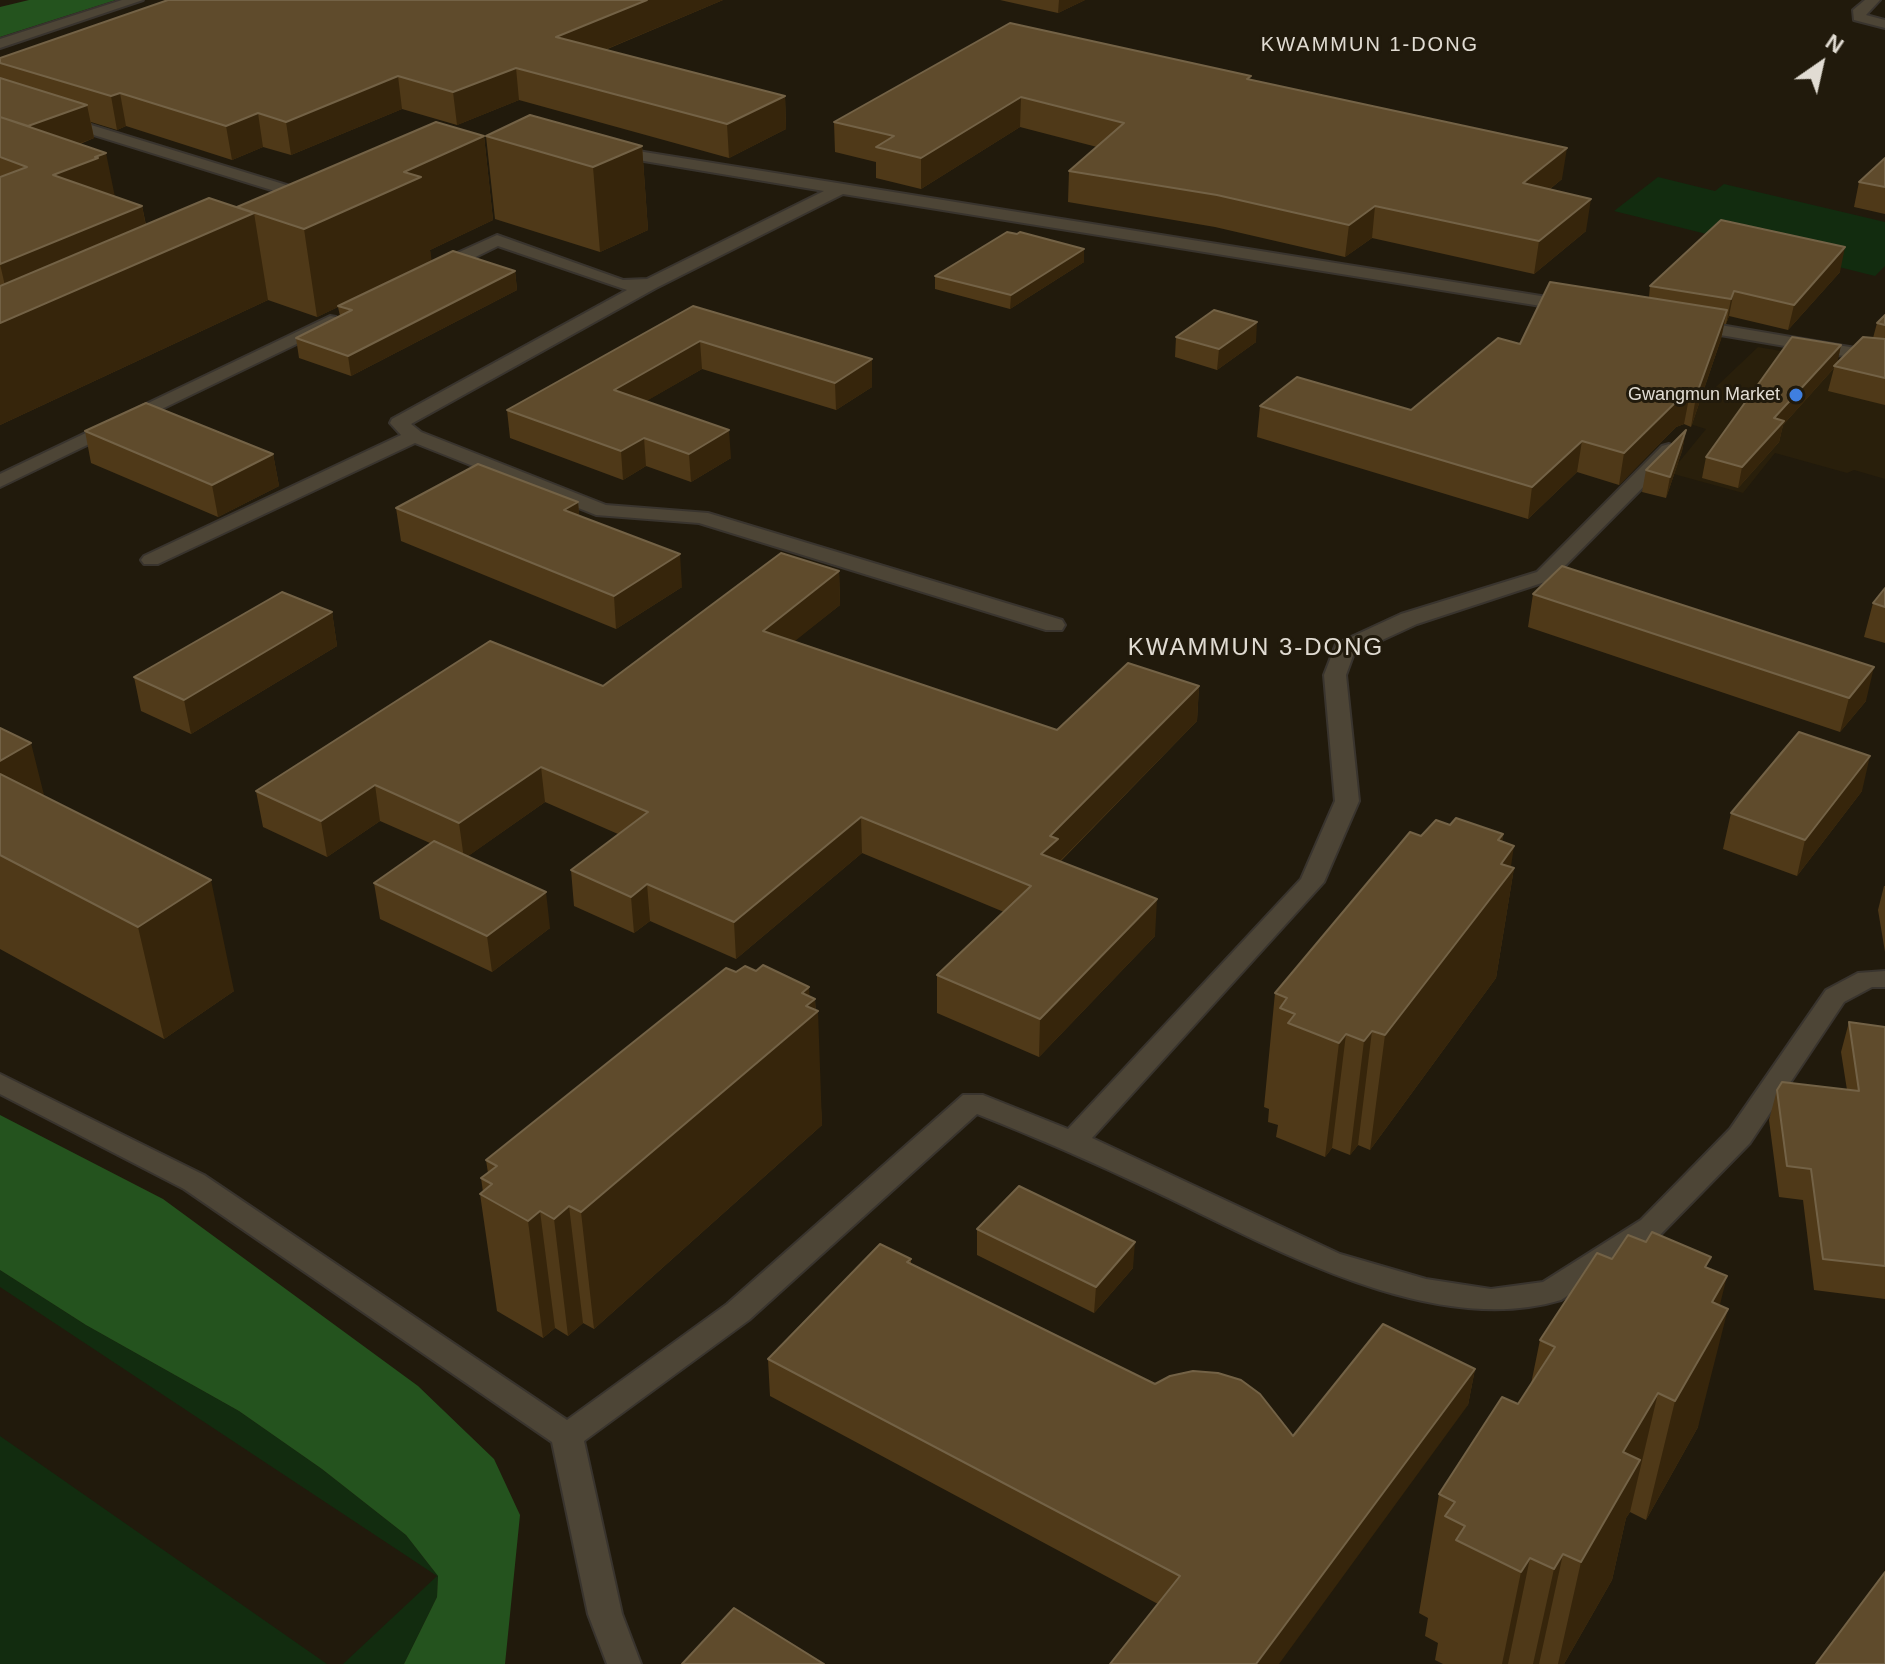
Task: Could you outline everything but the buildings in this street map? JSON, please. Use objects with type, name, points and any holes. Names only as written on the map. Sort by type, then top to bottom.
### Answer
[{"type":"street","points":[[0,44],[136,0]]},
{"type":"street","points":[[1873,0],[1860,10],[1859,17],[1885,24]]},
{"type":"street","points":[[0,101],[327,202]]},
{"type":"street","points":[[599,150],[1597,310]]},
{"type":"street","points":[[840,189],[650,284],[399,423],[414,436],[603,511],[701,517],[1054,625]]},
{"type":"street","points":[[426,275],[497,240],[621,285],[650,284]]},
{"type":"street","points":[[0,481],[341,316]]},
{"type":"street","points":[[1671,322],[1885,358]]},
{"type":"street","points":[[1073,1141],[1312,882],[1347,801],[1335,675],[1344,649],[1409,619],[1544,576],[1685,433]]},
{"type":"street","points":[[151,560],[414,436]]},
{"type":"street","points":[[567,1436],[738,1312],[973,1102],[1073,1141],[1330,1262],[1426,1290],[1491,1300],[1550,1292],[1651,1227],[1740,1136],[1835,996],[1867,979],[1885,979]]},
{"type":"street","points":[[0,1083],[194,1182],[567,1436],[605,1614],[624,1664]]},
{"type":"shaded area","name":"Gwangmun Market","points":[[1758,347],[1885,369],[1885,479],[1854,470],[1847,473],[1775,453],[1743,493],[1670,473],[1706,429],[1680,421]]},
{"type":"green space","points":[[29,0],[116,0],[0,37],[0,7]]},
{"type":"green space","points":[[1658,177],[1715,191],[1724,184],[1885,222],[1885,266],[1875,276],[1614,211]]},
{"type":"green space","points":[[0,1115],[163,1199],[418,1386],[494,1459],[520,1515],[505,1664],[404,1664],[437,1597],[438,1576],[406,1535],[322,1469],[239,1411],[86,1325],[0,1270]]},
{"type":"green space","points":[[0,1270],[86,1325],[239,1411],[322,1469],[406,1535],[438,1576],[437,1597],[404,1664],[343,1664],[437,1576],[0,1287]]},
{"type":"green space","points":[[0,1436],[327,1664],[0,1664]]},
{"type":"place","name":"Gwangmun Market","points":[[1796,395]]},
{"type":"district","name":"KWAMMUN 1-DONG","points":[[1370,45]]},
{"type":"district","name":"KWAMMUN 3-DONG","points":[[1256,648]]}]
